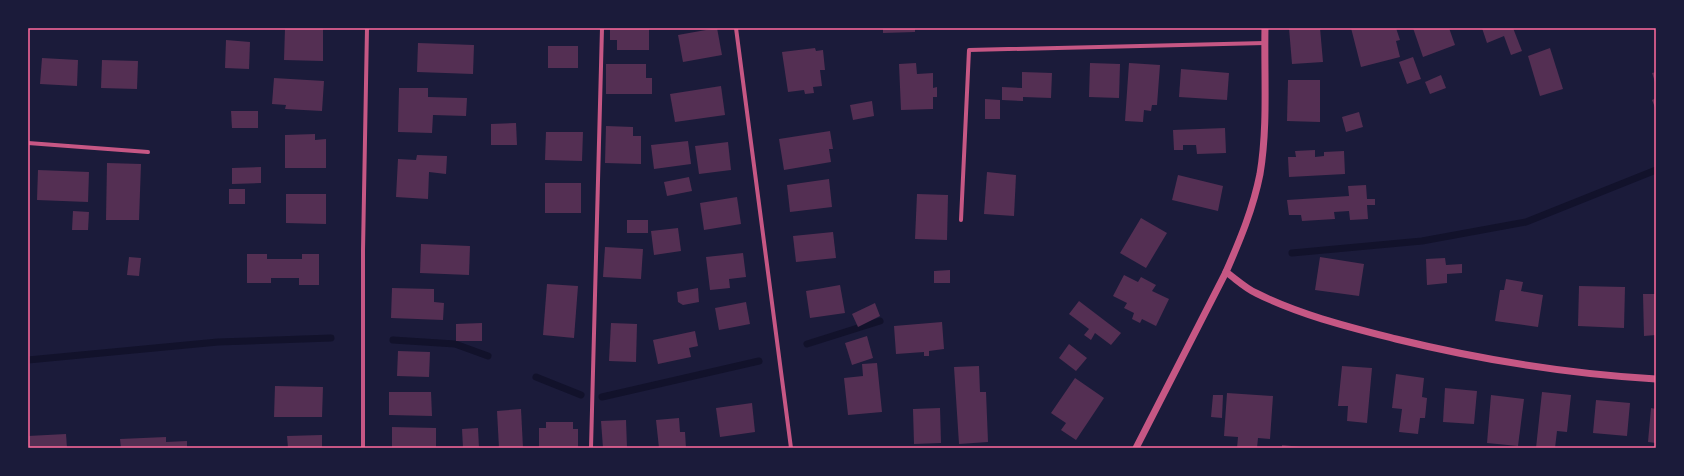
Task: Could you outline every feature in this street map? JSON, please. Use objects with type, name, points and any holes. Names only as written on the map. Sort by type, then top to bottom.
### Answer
[{"type":"street","points":[[363,448],[363,258],[368,28]]},
{"type":"street","points":[[592,448],[602,28]]},
{"type":"street","points":[[736,28],[791,448]]},
{"type":"street","points":[[1136,448],[1226,272],[1243,233],[1254,201],[1260,173],[1264,130],[1265,28]]},
{"type":"street","points":[[961,220],[970,50],[1265,43]]},
{"type":"street","points":[[28,144],[148,152]]},
{"type":"street","points":[[1226,272],[1254,292],[1294,309],[1351,328],[1532,368],[1656,380]]},
{"type":"building","points":[[285,28],[323,28],[323,61],[284,60]]},
{"type":"building","points":[[610,28],[649,28],[649,50],[617,50],[617,40],[610,40]]},
{"type":"building","points":[[717,28],[722,55],[683,62],[678,35]]},
{"type":"building","points":[[883,28],[915,28],[915,32],[883,33]]},
{"type":"building","points":[[1289,28],[1320,28],[1323,62],[1292,64]]},
{"type":"building","points":[[1351,28],[1396,28],[1400,40],[1396,41],[1400,57],[1361,67]]},
{"type":"building","points":[[1413,28],[1449,28],[1455,45],[1423,57]]},
{"type":"building","points":[[1482,28],[1513,28],[1522,51],[1511,55],[1504,36],[1487,43]]},
{"type":"building","points":[[226,40],[250,42],[249,69],[225,68]]},
{"type":"building","points":[[418,43],[474,45],[473,74],[417,72]]},
{"type":"building","points":[[548,46],[578,46],[578,68],[548,68]]},
{"type":"building","points":[[815,48],[816,51],[823,50],[825,70],[820,70],[822,86],[813,87],[814,93],[805,94],[804,90],[788,92],[782,52]]},
{"type":"building","points":[[1550,48],[1563,89],[1540,96],[1528,56]]},
{"type":"building","points":[[1413,57],[1421,79],[1407,84],[1399,62]]},
{"type":"building","points":[[42,58],[78,60],[77,86],[40,84]]},
{"type":"building","points":[[102,60],[138,61],[137,89],[101,88]]},
{"type":"building","points":[[916,63],[917,74],[933,73],[933,88],[937,87],[937,97],[933,97],[933,109],[901,110],[899,64]]},
{"type":"building","points":[[1090,63],[1120,64],[1119,98],[1089,97]]},
{"type":"building","points":[[1129,63],[1160,65],[1157,105],[1152,105],[1151,111],[1144,110],[1143,122],[1125,121]]},
{"type":"building","points":[[606,64],[646,64],[646,78],[652,78],[652,94],[606,94]]},
{"type":"building","points":[[1181,69],[1229,73],[1227,100],[1179,97]]},
{"type":"building","points":[[1022,72],[1052,73],[1051,98],[1023,97],[1023,101],[1002,100],[1002,87],[1022,88]]},
{"type":"building","points":[[1656,72],[1656,85],[1652,73]]},
{"type":"building","points":[[1441,75],[1446,88],[1430,94],[1425,82]]},
{"type":"building","points":[[274,78],[324,81],[322,111],[285,109],[286,105],[272,104]]},
{"type":"building","points":[[1288,80],[1320,80],[1320,122],[1287,121]]},
{"type":"building","points":[[721,86],[725,115],[675,122],[670,94]]},
{"type":"building","points":[[399,88],[428,88],[428,97],[467,98],[466,116],[433,115],[432,133],[398,132]]},
{"type":"building","points":[[1656,98],[1656,110],[1652,100]]},
{"type":"building","points":[[985,99],[1000,100],[1000,119],[985,119]]},
{"type":"building","points":[[872,101],[874,116],[853,120],[850,105]]},
{"type":"building","points":[[231,111],[258,111],[258,128],[232,128]]},
{"type":"building","points":[[1359,112],[1363,127],[1346,132],[1342,117]]},
{"type":"building","points":[[516,123],[517,145],[491,145],[491,124]]},
{"type":"building","points":[[606,126],[633,127],[633,136],[641,136],[641,164],[605,163]]},
{"type":"building","points":[[1225,128],[1226,153],[1197,154],[1196,145],[1183,145],[1183,150],[1174,150],[1173,130]]},
{"type":"building","points":[[830,131],[833,149],[829,149],[831,162],[784,170],[779,139]]},
{"type":"building","points":[[546,132],[583,132],[582,161],[545,160]]},
{"type":"building","points":[[315,134],[315,140],[326,139],[326,168],[285,168],[285,135]]},
{"type":"building","points":[[688,141],[691,164],[654,169],[651,145]]},
{"type":"building","points":[[728,142],[731,170],[699,174],[695,146]]},
{"type":"building","points":[[1315,150],[1315,157],[1324,156],[1324,152],[1344,151],[1345,174],[1289,177],[1288,157],[1296,157],[1295,151]]},
{"type":"building","points":[[417,155],[447,156],[446,174],[429,172],[428,199],[396,197],[398,159],[416,160]]},
{"type":"building","points":[[107,163],[141,164],[139,220],[106,220]]},
{"type":"building","points":[[261,167],[261,183],[232,184],[232,168]]},
{"type":"building","points":[[38,170],[89,172],[88,202],[37,200]]},
{"type":"building","points":[[987,172],[1016,175],[1014,216],[984,214]]},
{"type":"building","points":[[1178,175],[1223,186],[1218,211],[1172,200]]},
{"type":"building","points":[[689,177],[692,191],[667,196],[664,182]]},
{"type":"building","points":[[829,179],[832,207],[790,212],[787,185]]},
{"type":"building","points":[[545,183],[581,183],[581,213],[545,213]]},
{"type":"building","points":[[1366,185],[1367,199],[1375,199],[1375,205],[1367,205],[1368,219],[1350,220],[1349,211],[1334,212],[1335,219],[1302,221],[1301,215],[1289,215],[1287,200],[1349,196],[1348,186]]},
{"type":"building","points":[[229,189],[245,189],[245,204],[229,204]]},
{"type":"building","points":[[286,194],[326,194],[326,224],[286,223]]},
{"type":"building","points":[[917,194],[948,195],[947,240],[915,239]]},
{"type":"building","points":[[737,197],[741,224],[704,230],[700,203]]},
{"type":"building","points":[[73,211],[89,212],[88,230],[72,230]]},
{"type":"building","points":[[1141,218],[1167,233],[1146,268],[1120,253]]},
{"type":"building","points":[[627,220],[648,220],[648,233],[627,233]]},
{"type":"building","points":[[678,228],[681,251],[654,255],[651,231]]},
{"type":"building","points":[[833,232],[836,258],[796,262],[793,236]]},
{"type":"building","points":[[421,244],[470,246],[469,275],[420,273]]},
{"type":"building","points":[[605,247],[643,249],[641,279],[603,277]]},
{"type":"building","points":[[743,253],[746,277],[729,279],[730,288],[710,290],[706,257]]},
{"type":"building","points":[[247,254],[267,254],[267,259],[302,259],[302,254],[319,254],[319,285],[299,285],[299,278],[271,278],[271,283],[247,283]]},
{"type":"building","points":[[129,257],[141,258],[139,276],[127,275]]},
{"type":"building","points":[[1320,257],[1364,264],[1359,296],[1315,290]]},
{"type":"building","points":[[1445,258],[1446,265],[1462,264],[1462,273],[1447,274],[1447,283],[1427,285],[1426,259]]},
{"type":"building","points":[[950,270],[950,283],[934,283],[934,271]]},
{"type":"building","points":[[1124,275],[1138,282],[1141,277],[1156,285],[1152,291],[1169,299],[1156,326],[1142,319],[1140,323],[1132,319],[1134,313],[1124,308],[1127,303],[1113,296]]},
{"type":"building","points":[[1506,279],[1523,282],[1521,291],[1543,295],[1538,327],[1495,321],[1500,290],[1504,290]]},
{"type":"building","points":[[547,284],[578,286],[574,338],[543,335]]},
{"type":"building","points":[[840,285],[845,313],[810,318],[806,291]]},
{"type":"building","points":[[1579,286],[1625,287],[1624,328],[1578,326]]},
{"type":"building","points":[[392,288],[434,289],[434,302],[444,303],[443,320],[391,318]]},
{"type":"building","points":[[698,288],[699,302],[683,305],[678,302],[677,292]]},
{"type":"building","points":[[1643,294],[1656,294],[1656,335],[1644,336]]},
{"type":"building","points":[[1079,301],[1121,333],[1111,345],[1095,333],[1091,340],[1084,335],[1089,329],[1069,314]]},
{"type":"building","points":[[746,302],[750,324],[719,330],[715,308]]},
{"type":"building","points":[[875,303],[880,316],[858,327],[852,314]]},
{"type":"building","points":[[942,322],[944,349],[929,351],[929,356],[924,356],[924,352],[896,354],[894,326]]},
{"type":"building","points":[[482,323],[482,341],[456,341],[456,324]]},
{"type":"building","points":[[611,323],[637,324],[636,362],[609,361]]},
{"type":"building","points":[[695,331],[698,346],[689,348],[691,357],[658,364],[653,340]]},
{"type":"building","points":[[867,336],[873,358],[852,365],[845,343]]},
{"type":"building","points":[[1069,344],[1087,358],[1076,371],[1059,358]]},
{"type":"building","points":[[398,351],[430,352],[429,377],[397,376]]},
{"type":"building","points":[[877,363],[882,412],[848,415],[844,378],[863,376],[862,364]]},
{"type":"building","points":[[979,366],[980,392],[986,392],[988,442],[959,444],[954,367]]},
{"type":"building","points":[[1342,366],[1372,368],[1367,423],[1347,421],[1348,406],[1338,406]]},
{"type":"building","points":[[1396,374],[1424,378],[1422,397],[1427,398],[1425,418],[1420,418],[1418,434],[1399,432],[1402,409],[1392,408]]},
{"type":"building","points":[[1075,378],[1104,398],[1076,440],[1061,430],[1066,423],[1051,413]]},
{"type":"building","points":[[275,386],[323,387],[322,417],[274,417]]},
{"type":"building","points":[[1445,388],[1477,391],[1474,424],[1443,422]]},
{"type":"building","points":[[389,392],[431,392],[432,416],[389,415]]},
{"type":"building","points":[[1542,392],[1571,395],[1567,432],[1557,431],[1555,448],[1536,448]]},
{"type":"building","points":[[1227,393],[1273,396],[1270,439],[1258,438],[1257,448],[1237,448],[1238,437],[1224,436]]},
{"type":"building","points":[[1213,395],[1223,395],[1222,418],[1211,417]]},
{"type":"building","points":[[1491,395],[1524,399],[1518,446],[1487,443]]},
{"type":"building","points":[[1596,400],[1630,403],[1627,436],[1593,433]]},
{"type":"building","points":[[752,403],[755,432],[720,437],[716,408]]},
{"type":"building","points":[[940,408],[941,443],[914,444],[913,409]]},
{"type":"building","points":[[1651,408],[1656,409],[1656,443],[1648,442]]},
{"type":"building","points":[[521,409],[523,448],[499,448],[497,411]]},
{"type":"building","points":[[679,418],[680,432],[685,432],[686,448],[659,448],[656,420]]},
{"type":"building","points":[[626,420],[627,448],[603,448],[601,421]]},
{"type":"building","points":[[546,422],[573,422],[573,429],[578,429],[578,448],[539,448],[539,428],[546,428]]},
{"type":"building","points":[[392,427],[436,428],[436,448],[392,448]]},
{"type":"building","points":[[478,428],[479,448],[463,448],[462,429]]},
{"type":"building","points":[[66,434],[67,448],[28,448],[28,436]]},
{"type":"building","points":[[322,435],[322,448],[288,448],[287,436]]},
{"type":"building","points":[[166,437],[166,442],[187,441],[187,448],[121,448],[120,439]]},
{"type":"building","points":[[1282,445],[1301,447],[1301,448],[1282,448]]},
{"type":"waterway","points":[[1292,253],[1422,241],[1526,222],[1656,170]]},
{"type":"waterway","points":[[807,344],[880,321]]},
{"type":"waterway","points":[[28,360],[218,342],[331,338]]},
{"type":"waterway","points":[[393,340],[455,344],[488,356]]},
{"type":"waterway","points":[[602,397],[759,361]]},
{"type":"waterway","points":[[536,377],[581,395]]}]
